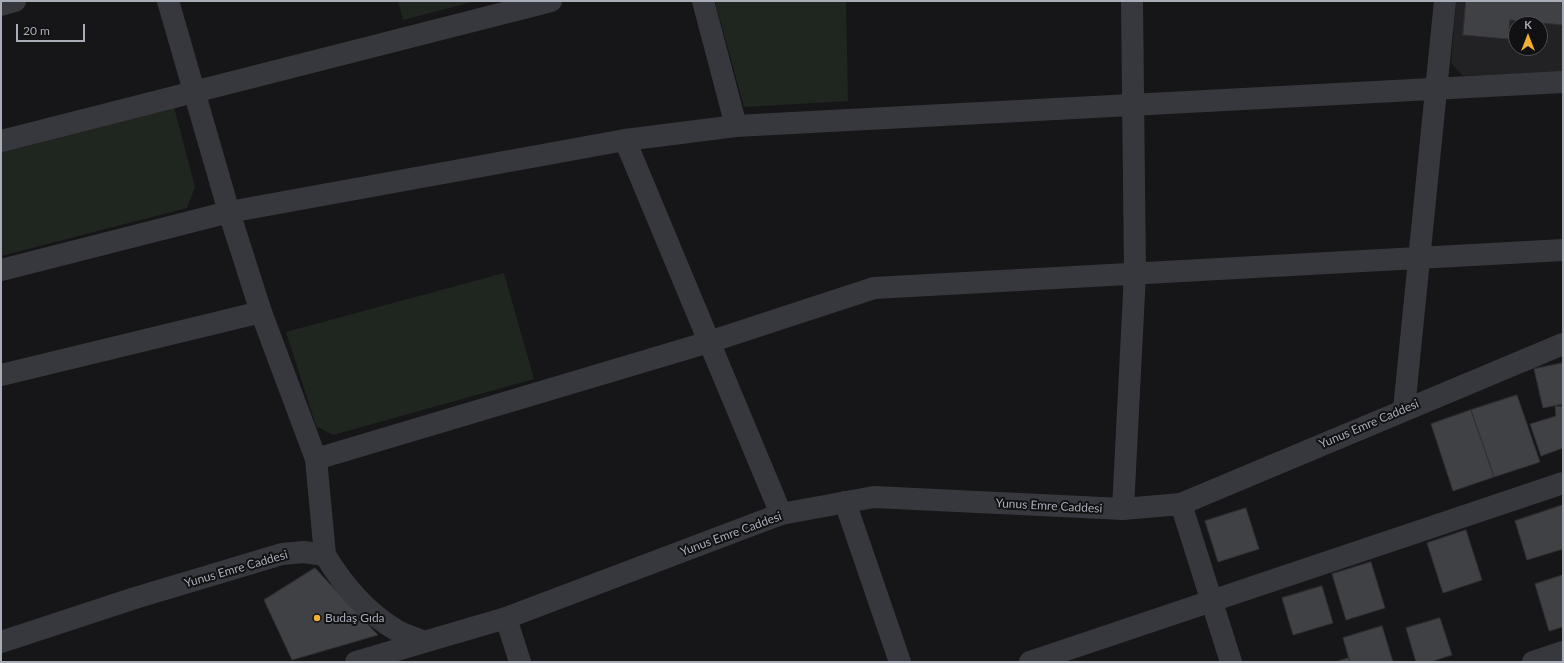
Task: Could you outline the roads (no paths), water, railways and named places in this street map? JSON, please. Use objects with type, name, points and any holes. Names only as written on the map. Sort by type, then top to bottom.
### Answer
[{"type":"street","points":[[1,5],[16,1]]},
{"type":"street","points":[[168,1],[229,212],[261,312],[316,459],[325,555],[336,573],[353,595],[396,630],[424,642]]},
{"type":"street","points":[[1,141],[551,1]]},
{"type":"street","points":[[704,1],[736,126]]},
{"type":"street","points":[[1123,509],[1135,274],[1132,1]]},
{"type":"street","points":[[1404,409],[1445,1]]},
{"type":"street","points":[[1,270],[229,212],[625,140],[736,126],[1563,82]]},
{"type":"street","points":[[625,140],[781,514]]},
{"type":"street","points":[[316,459],[709,342],[874,288],[1563,250]]},
{"type":"street","points":[[1,375],[261,312]]},
{"type":"street","name":"Yunus Emre Caddesi","points":[[356,662],[506,618],[781,514],[874,498],[1123,509],[1181,504],[1404,409],[1563,344]]},
{"type":"street","points":[[1030,662],[1563,483]]},
{"type":"street","points":[[845,502],[894,660]]},
{"type":"street","points":[[1181,504],[1232,662]]},
{"type":"street","name":"Yunus Emre Caddesi","points":[[1,642],[135,598],[282,554],[304,552],[325,555]]},
{"type":"street","points":[[506,618],[520,662]]},
{"type":"street","points":[[1533,662],[1563,652]]},
{"type":"place","name":"Budaş Gıda","points":[[317,618]]}]
